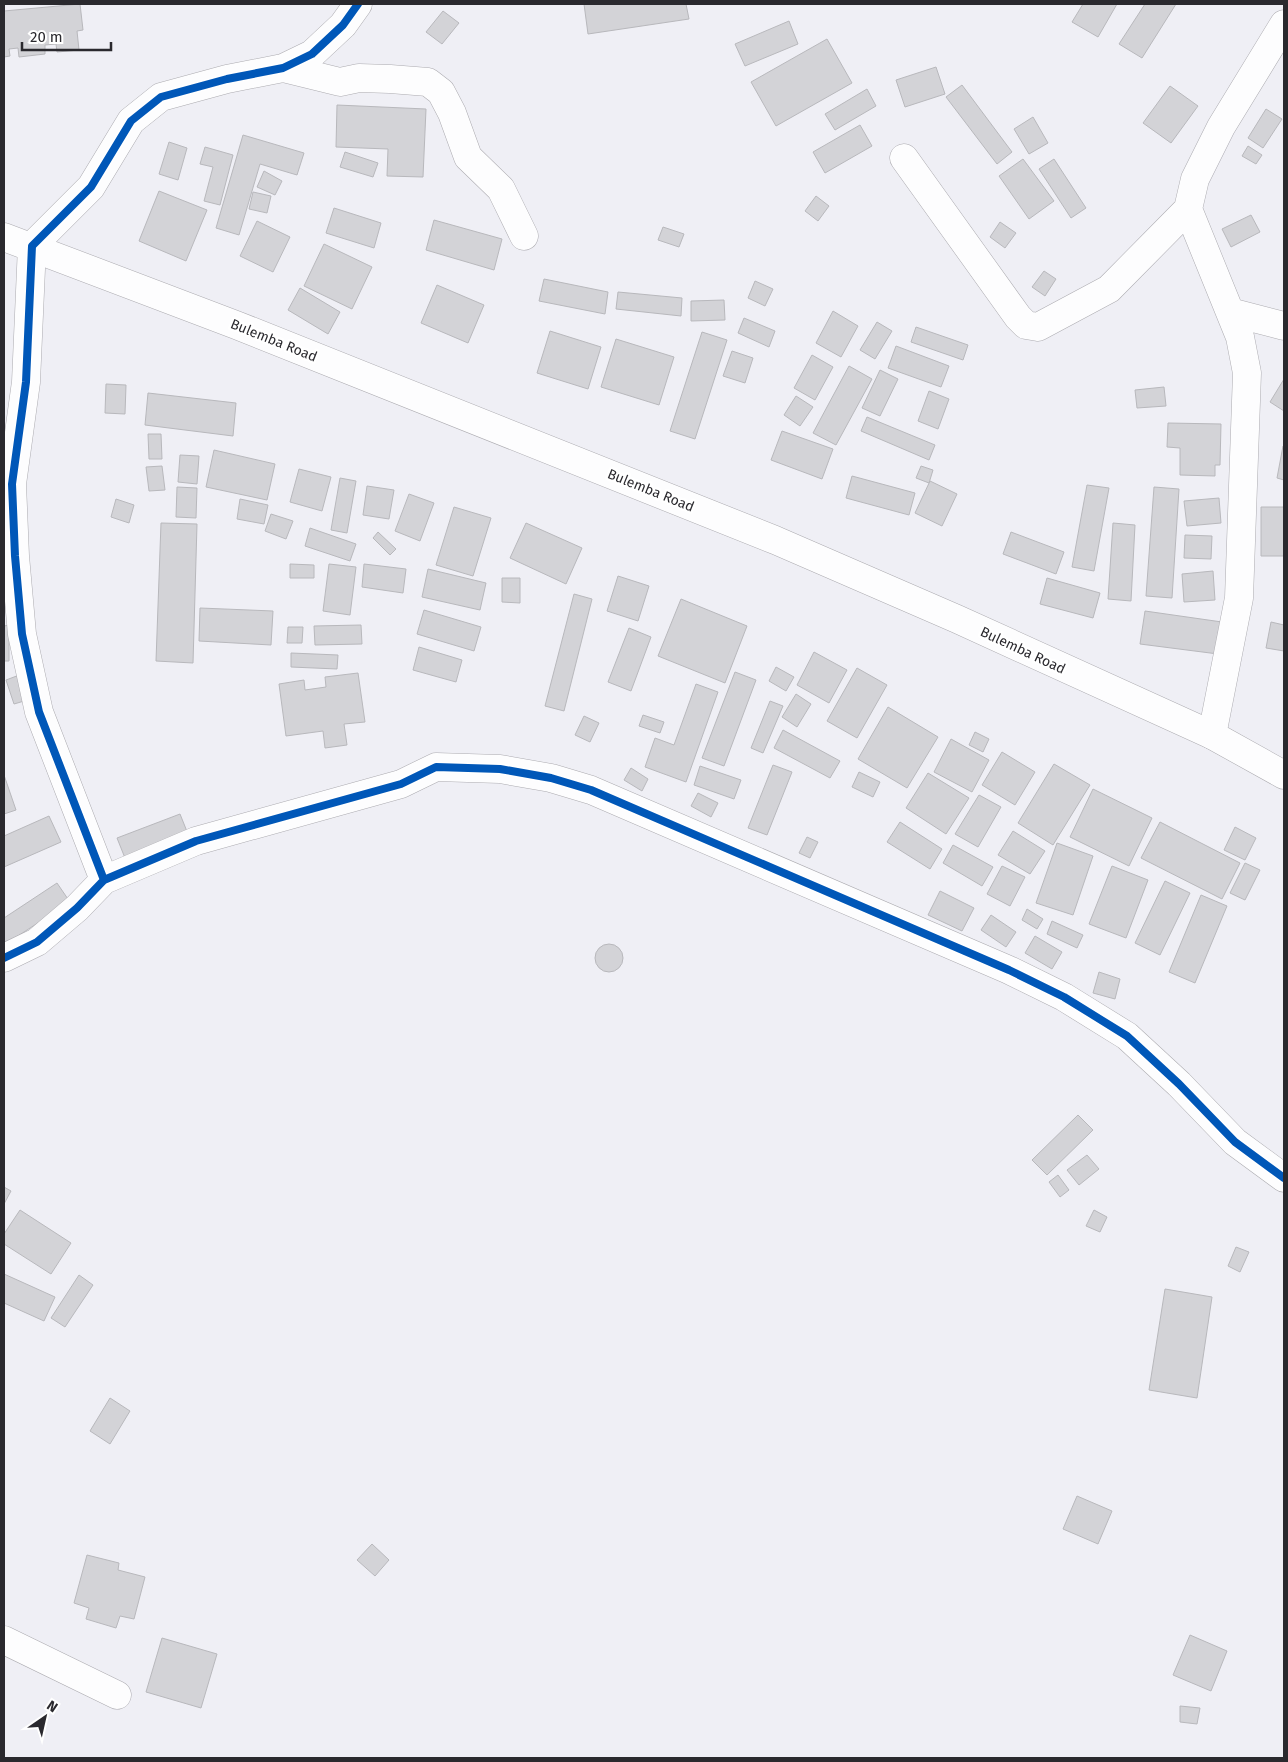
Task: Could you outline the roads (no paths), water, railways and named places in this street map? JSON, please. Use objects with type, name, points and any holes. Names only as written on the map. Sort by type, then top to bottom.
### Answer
[{"type":"street","points":[[104,880],[40,712],[22,634],[15,556],[12,484],[26,382],[32,246],[91,187],[131,121],[161,97],[227,79],[283,68],[312,54],[342,25],[358,4]]},
{"type":"street","points":[[904,158],[1018,317],[1026,325],[1038,327],[1109,289],[1188,209],[1195,179],[1221,126],[1284,24]]},
{"type":"street","points":[[283,68],[340,82],[359,78],[428,82],[441,92],[452,113],[468,156],[501,189],[524,236]]},
{"type":"street","points":[[1188,209],[1240,337],[1247,373],[1239,598],[1212,736]]},
{"type":"street","name":"Bulemba Road","points":[[4,237],[32,246],[236,325],[775,540],[957,619],[1212,736],[1284,775]]},
{"type":"street","points":[[1230,312],[1284,326]]},
{"type":"street","points":[[4,958],[37,942],[77,908],[104,880],[196,841],[401,784],[436,767],[500,768],[551,778],[600,794],[1009,970],[1064,997],[1128,1036],[1179,1084],[1235,1142],[1284,1178]]},
{"type":"street","points":[[4,1640],[118,1696]]}]
